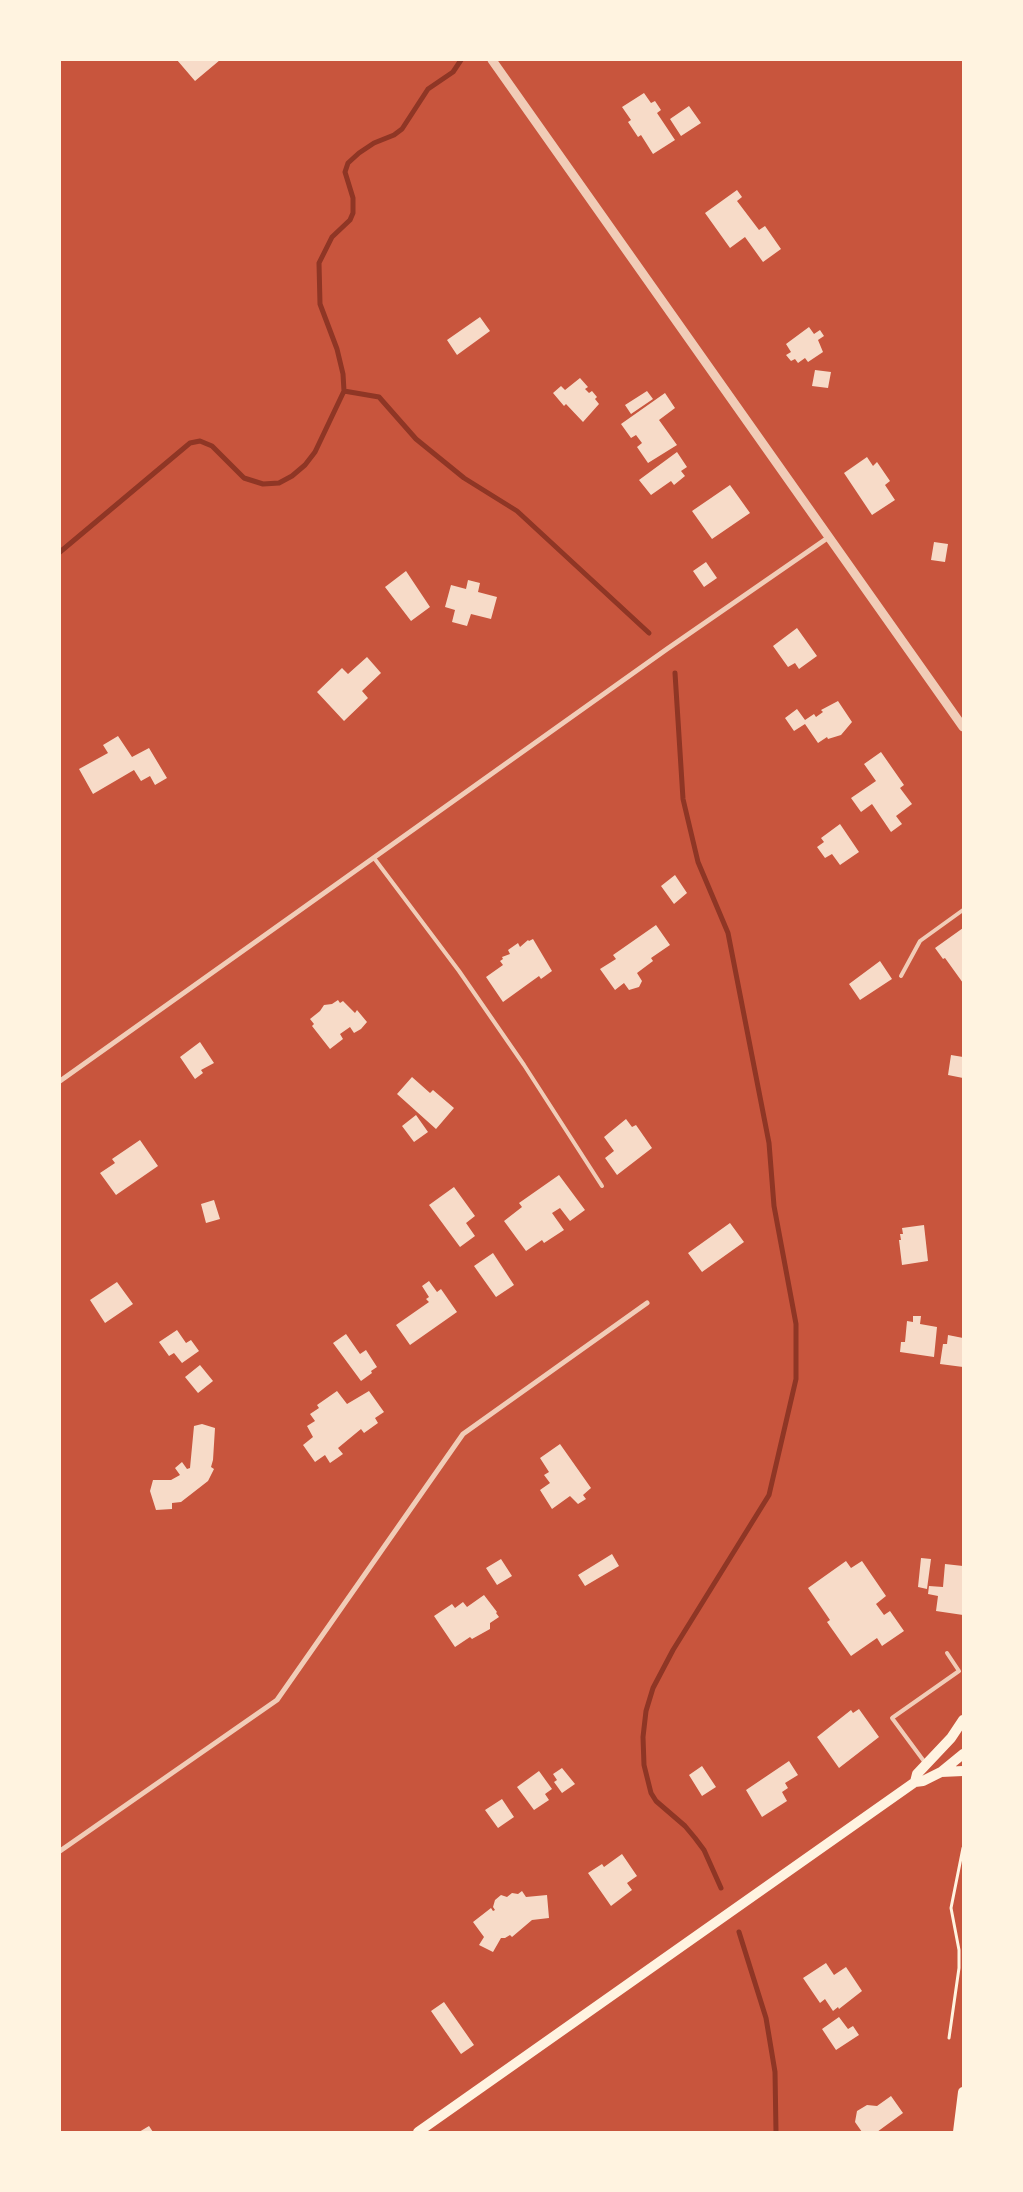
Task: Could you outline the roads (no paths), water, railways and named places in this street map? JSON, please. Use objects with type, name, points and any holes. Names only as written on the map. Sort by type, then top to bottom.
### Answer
[{"type":"main road","points":[[914,1782],[917,1774],[951,1738],[963,1720]]},
{"type":"main road","points":[[418,2132],[914,1782],[923,1781],[941,1772],[963,1754]]},
{"type":"main road","points":[[941,1772],[963,1771]]},
{"type":"main road","points":[[958,2132],[963,2092]]},
{"type":"street","points":[[492,60],[963,727]]},
{"type":"street","points":[[60,1081],[659,654],[829,536]]},
{"type":"street","points":[[60,1851],[277,1700],[464,1434],[647,1303]]},
{"type":"lane","points":[[374,858],[459,971],[524,1065],[602,1186]]},
{"type":"lane","points":[[900,976],[920,941],[963,910]]},
{"type":"lane","points":[[926,1764],[892,1718],[959,1671],[947,1653]]},
{"type":"waterway","points":[[60,552],[190,443],[200,441],[212,446],[244,478],[263,484],[279,483],[292,476],[305,465],[315,452],[344,391],[343,374],[337,349],[320,304],[319,263],[332,237],[350,220],[353,213],[353,198],[345,172],[348,163],[374,143],[394,135],[402,129],[428,89],[453,72],[461,60]]},
{"type":"waterway","points":[[344,391],[379,397],[416,439],[464,478],[517,511],[649,633]]},
{"type":"waterway","points":[[675,673],[683,799],[698,862],[728,933],[769,1143],[774,1206],[796,1324],[796,1379],[769,1495],[673,1650],[653,1688],[646,1711],[643,1737],[644,1765],[651,1793],[656,1801],[685,1826],[704,1850],[721,1888]]},
{"type":"waterway","points":[[739,1932],[766,2018],[775,2072],[776,2132]]}]
